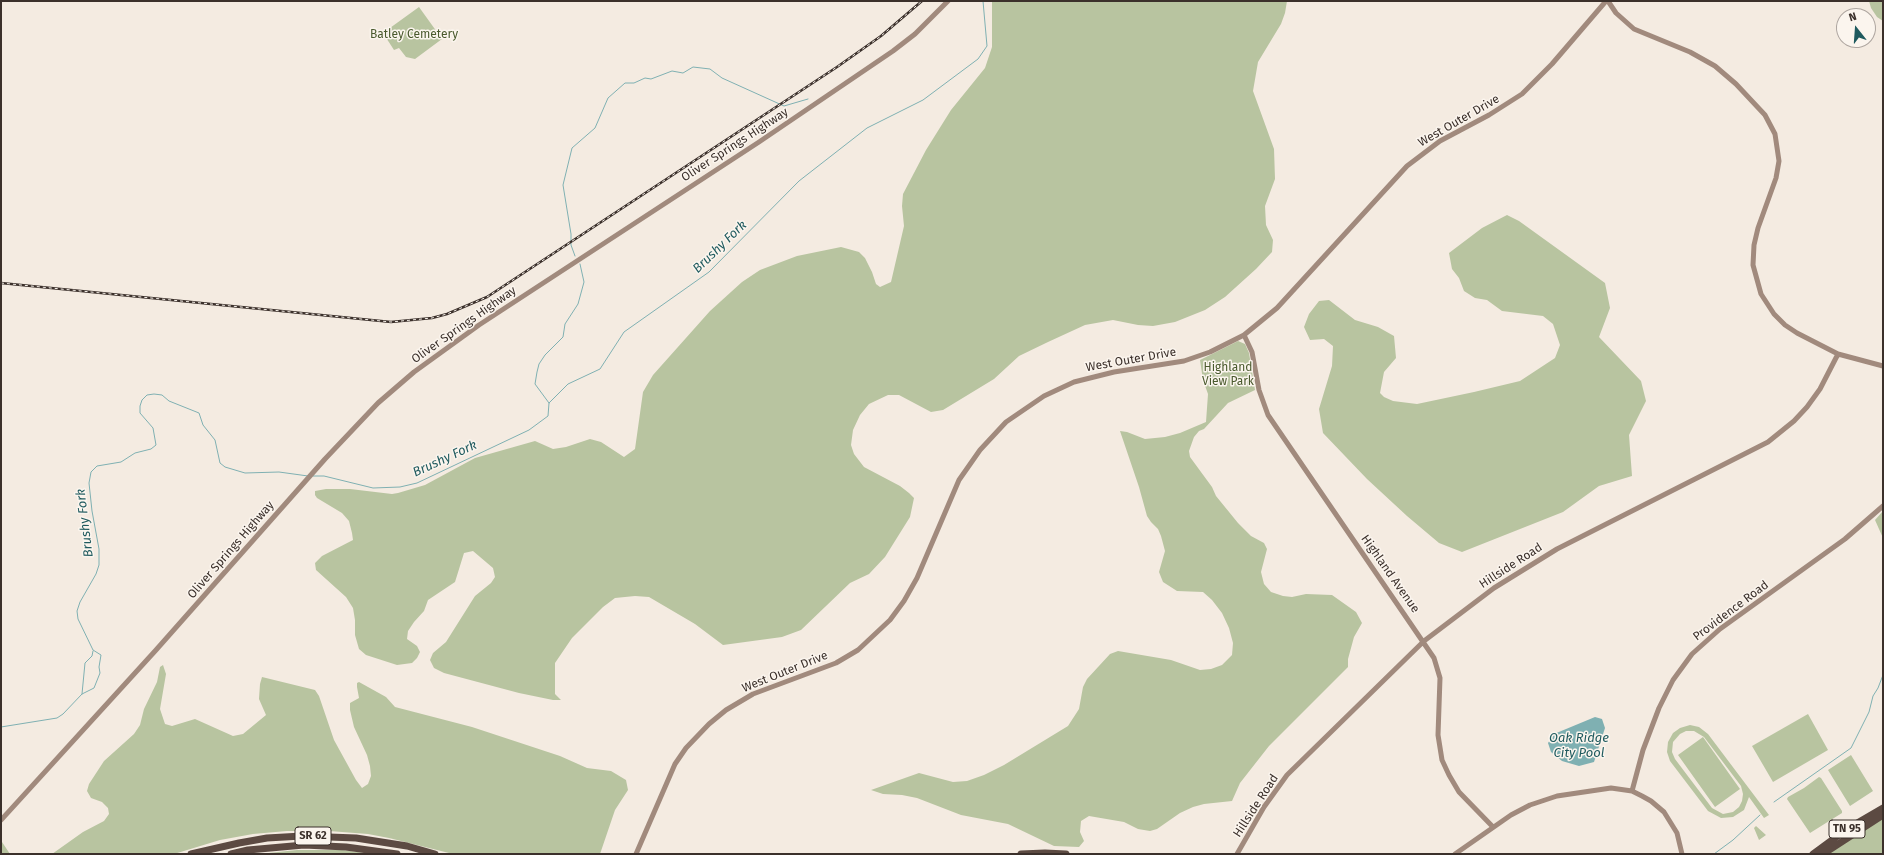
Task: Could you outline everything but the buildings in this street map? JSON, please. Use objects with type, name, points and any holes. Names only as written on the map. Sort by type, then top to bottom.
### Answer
[{"type":"highway","name":"TN 95","points":[[1813,854],[1847,829],[1883,808]]},
{"type":"highway","name":"TN 95","points":[[1823,854],[1883,815]]},
{"type":"highway","name":"SR 62","points":[[191,854],[239,842],[267,838],[302,836],[356,838],[407,846],[435,854]]},
{"type":"highway","name":"SR 62","points":[[231,854],[248,850],[304,845],[353,848],[397,854]]},
{"type":"highway","points":[[1022,854],[1066,854]]},
{"type":"street","name":"Oliver Springs Highway","points":[[1,820],[156,650],[318,467],[378,403],[443,349],[772,134],[893,51],[915,34],[948,1]]},
{"type":"street","name":"West Outer Drive","points":[[636,854],[675,764],[699,733],[713,720],[753,694],[823,670],[836,663],[871,639],[890,620],[904,601],[917,578],[959,480],[980,450],[1006,422],[1044,396],[1074,382],[1114,372],[1184,361],[1210,352],[1244,335],[1277,308],[1408,166],[1440,142],[1489,115],[1522,94],[1552,64],[1607,1]]},
{"type":"street","points":[[1607,1],[1616,13],[1634,29],[1690,52],[1715,66],[1745,94],[1768,120],[1776,139],[1779,161],[1776,178],[1758,228],[1754,245],[1753,266],[1758,287],[1771,310],[1785,325],[1810,341],[1838,354],[1883,366]]},
{"type":"street","name":"Highland Avenue","points":[[1244,335],[1252,352],[1259,390],[1268,416],[1424,641],[1434,658],[1439,671],[1438,735],[1442,760],[1459,792],[1493,827]]},
{"type":"street","name":"Hillside Road","points":[[1237,854],[1264,807],[1287,775],[1424,641],[1494,588],[1558,548],[1736,460],[1768,442],[1794,421],[1807,407],[1820,388],[1838,354]]},
{"type":"street","name":"Providence Road","points":[[1632,791],[1644,750],[1659,708],[1673,680],[1692,654],[1720,629],[1845,540],[1883,506]]},
{"type":"street","points":[[1455,854],[1511,815],[1530,805],[1548,798],[1601,788],[1611,788],[1632,791],[1651,801],[1664,812],[1677,832],[1682,854]]},
{"type":"green space","points":[[992,1],[1287,1],[1281,24],[1258,62],[1253,91],[1274,149],[1275,179],[1265,206],[1266,225],[1273,240],[1272,252],[1256,269],[1225,297],[1205,310],[1175,322],[1153,326],[1138,325],[1113,320],[1085,325],[1019,356],[994,379],[943,410],[931,412],[899,395],[888,395],[869,404],[860,415],[853,430],[851,445],[854,454],[864,467],[900,486],[914,498],[910,517],[885,557],[869,574],[850,583],[801,630],[782,637],[723,645],[695,624],[649,597],[635,596],[615,598],[603,607],[572,638],[555,663],[555,694],[561,700],[553,700],[519,693],[444,673],[434,668],[430,660],[433,653],[446,642],[475,596],[491,583],[495,577],[493,568],[473,551],[464,553],[455,582],[428,600],[424,611],[408,631],[407,639],[417,646],[420,652],[412,663],[397,665],[366,655],[359,649],[355,635],[353,608],[346,597],[316,570],[315,563],[322,556],[353,540],[349,521],[342,513],[317,498],[315,491],[326,489],[350,489],[392,494],[398,493],[425,485],[475,458],[535,441],[553,449],[566,447],[590,439],[601,442],[624,457],[635,449],[643,392],[653,375],[710,311],[742,282],[760,270],[797,256],[841,247],[859,252],[865,258],[876,284],[880,287],[891,282],[904,226],[902,206],[903,194],[926,150],[951,110],[985,68],[992,47]]},
{"type":"green space","points":[[1869,1],[1883,1],[1883,21],[1876,16],[1876,8],[1871,8]]},
{"type":"green space","name":"Batley Cemetery","points":[[419,7],[442,39],[415,59],[406,57],[399,48],[394,50],[383,33]]},
{"type":"green space","points":[[1507,215],[1519,221],[1605,283],[1610,308],[1599,337],[1641,381],[1646,401],[1629,435],[1632,476],[1599,486],[1563,512],[1462,552],[1439,543],[1407,516],[1367,479],[1323,433],[1319,409],[1332,366],[1333,346],[1324,339],[1310,340],[1304,327],[1309,314],[1319,301],[1329,300],[1355,320],[1378,327],[1394,336],[1396,358],[1384,372],[1380,393],[1384,397],[1393,401],[1417,404],[1520,381],[1555,358],[1560,345],[1553,324],[1543,316],[1502,311],[1487,300],[1475,298],[1464,291],[1459,278],[1452,269],[1449,253],[1482,228]]},
{"type":"green space","name":"Highland View Park","points":[[1238,341],[1245,344],[1249,353],[1255,390],[1228,403],[1204,429],[1199,431],[1194,437],[1189,451],[1190,457],[1212,487],[1216,496],[1238,523],[1251,536],[1264,543],[1267,549],[1261,572],[1264,584],[1271,592],[1292,597],[1306,594],[1332,595],[1356,612],[1362,623],[1354,637],[1348,659],[1348,667],[1269,746],[1240,783],[1232,801],[1204,804],[1193,807],[1180,813],[1157,829],[1150,831],[1138,829],[1124,822],[1089,816],[1081,821],[1080,832],[1084,841],[1079,847],[1054,846],[1008,824],[961,815],[917,798],[902,795],[883,794],[871,790],[919,773],[953,782],[967,781],[984,775],[1004,765],[1068,726],[1079,709],[1083,687],[1087,679],[1110,654],[1118,651],[1171,660],[1200,670],[1211,669],[1222,665],[1232,655],[1233,643],[1229,628],[1222,613],[1212,600],[1203,592],[1177,591],[1163,582],[1159,572],[1165,551],[1161,536],[1158,529],[1147,516],[1120,431],[1145,439],[1165,437],[1180,433],[1206,422],[1208,394],[1203,380],[1200,360]]},
{"type":"green space","points":[[1883,511],[1883,538],[1875,520]]},
{"type":"green space","points":[[163,665],[166,674],[160,709],[165,724],[172,726],[195,719],[233,736],[243,734],[266,715],[259,699],[262,677],[315,690],[319,696],[334,740],[362,788],[368,784],[371,776],[370,766],[367,755],[354,727],[350,710],[350,703],[359,698],[357,683],[359,682],[386,697],[395,707],[472,727],[560,756],[587,768],[611,771],[626,780],[628,790],[615,810],[600,854],[453,854],[368,834],[329,831],[287,831],[253,834],[220,840],[174,854],[52,854],[83,832],[104,821],[109,814],[108,808],[102,802],[91,798],[87,791],[89,784],[104,761],[134,734],[140,725],[144,709],[157,682],[160,667]]},
{"type":"green space","points":[[1808,714],[1828,750],[1773,782],[1752,746]]},
{"type":"green space","points":[[1690,725],[1699,727],[1708,734],[1769,815],[1764,818],[1749,797],[1744,810],[1733,817],[1721,818],[1708,811],[1670,761],[1667,752],[1668,742],[1673,733],[1680,728]],"holes":[[[1686,731],[1694,731],[1704,737],[1741,786],[1743,794],[1742,801],[1739,807],[1733,812],[1723,814],[1712,808],[1675,759],[1672,752],[1673,742],[1680,734]]]},
{"type":"green space","points":[[1703,737],[1740,789],[1715,807],[1678,755]]},
{"type":"green space","points":[[1851,755],[1873,791],[1850,806],[1828,770]]},
{"type":"green space","points":[[1819,777],[1842,813],[1810,833],[1787,799]]},
{"type":"green space","points":[[1883,817],[1883,854],[1826,854]]},
{"type":"green space","points":[[1756,826],[1766,835],[1759,840],[1754,828]]},
{"type":"green space","points":[[1,841],[2,842],[10,854],[1,854]]},
{"type":"green space","points":[[297,850],[342,850],[374,854],[259,854]]},
{"type":"water","name":"Oak Ridge City Pool","points":[[1595,717],[1602,719],[1605,728],[1594,762],[1579,766],[1562,761],[1551,752],[1548,743],[1554,734]]},
{"type":"waterway","name":"Brushy Fork","points":[[313,476],[324,476],[373,488],[400,487],[417,483],[529,430],[548,416],[549,403],[568,384],[600,369],[624,332],[709,272],[799,181],[867,128],[923,100],[978,59],[987,46],[983,1]]},
{"type":"waterway","points":[[575,256],[571,245],[571,234],[563,185],[572,148],[595,128],[608,98],[625,83],[634,83],[645,78],[651,79],[672,71],[683,73],[693,67],[710,69],[722,78],[784,106],[808,99]]},
{"type":"waterway","points":[[549,403],[535,384],[537,372],[539,364],[545,355],[563,337],[565,324],[578,304],[584,282],[580,264]]},
{"type":"waterway","name":"Brushy Fork","points":[[1,727],[57,718],[63,714],[82,694],[94,688],[100,673],[99,667],[101,655],[93,650],[78,619],[77,611],[99,565],[99,549],[92,511],[89,483],[91,472],[97,466],[121,462],[135,453],[151,449],[156,445],[153,428],[140,413],[142,400],[147,395],[162,395],[169,401],[199,413],[203,425],[215,440],[220,463],[225,467],[245,473],[279,472],[308,476]]},
{"type":"waterway","points":[[82,694],[85,663],[92,656],[93,651]]},
{"type":"waterway","points":[[1774,802],[1851,748],[1869,712],[1873,696],[1883,675]]},
{"type":"waterway","points":[[1714,854],[1733,840],[1760,815]]},
{"type":"railway","points":[[1,283],[391,322],[432,318],[447,314],[487,297],[837,67],[881,36],[922,1]]}]
